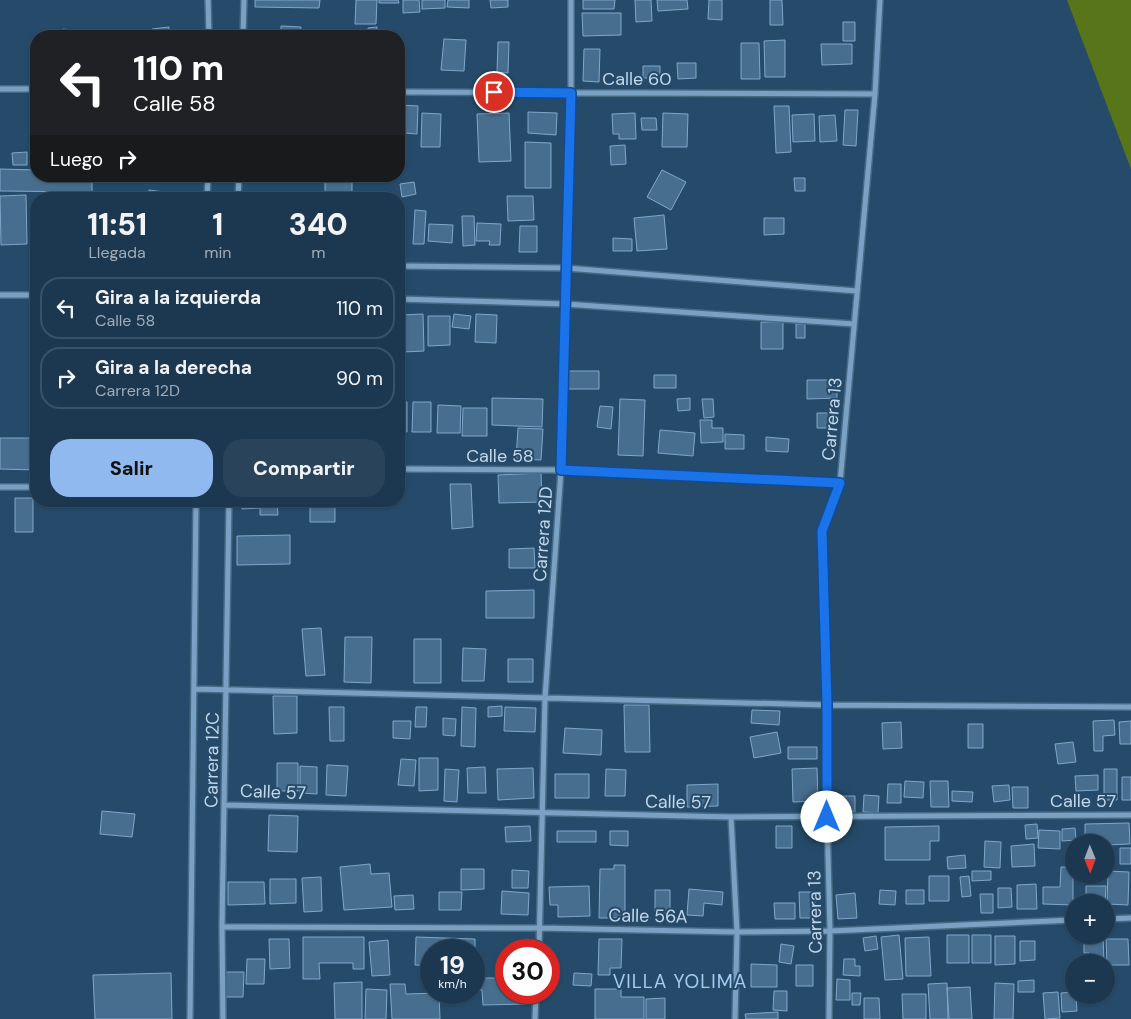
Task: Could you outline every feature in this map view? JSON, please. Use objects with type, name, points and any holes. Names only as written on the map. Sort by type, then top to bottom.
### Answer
[{"type":"street","points":[[208,0],[209,30]]},
{"type":"street","points":[[243,30],[244,0]]},
{"type":"street","name":"Carrera 12D","points":[[539,939],[545,698],[561,470],[571,93],[571,0]]},
{"type":"street","name":"Carrera 13","points":[[829,1019],[830,930],[827,705],[822,531],[840,483],[875,94],[880,0]]},
{"type":"street","points":[[0,89],[30,90]]},
{"type":"street","name":"Calle 60","points":[[405,92],[875,94]]},
{"type":"street","points":[[405,266],[566,268],[857,291]]},
{"type":"street","points":[[0,295],[30,294]]},
{"type":"street","points":[[405,299],[565,304],[854,324]]},
{"type":"street","name":"Calle 58","points":[[405,469],[561,470],[840,483]]},
{"type":"street","points":[[0,487],[30,487]]},
{"type":"street","name":"Carrera 12C","points":[[190,1019],[196,507]]},
{"type":"street","name":"Carrera 12C","points":[[222,1019],[229,507]]},
{"type":"street","points":[[194,689],[827,705],[1131,706]]},
{"type":"street","name":"Calle 57","points":[[225,805],[731,817],[1131,815]]},
{"type":"street","points":[[731,817],[737,932],[735,1019]]},
{"type":"street","points":[[1115,919],[1131,918]]},
{"type":"street","name":"Calle 56A","points":[[222,927],[540,928],[737,932],[1065,920]]},
{"type":"street","points":[[535,1019],[536,1004]]},
{"type":"green space","points":[[1067,0],[1131,0],[1131,169]]},
{"type":"building","points":[[255,0],[320,0],[319,8],[255,7]]},
{"type":"building","points":[[356,0],[377,0],[376,24],[355,24]]},
{"type":"building","points":[[379,0],[398,0],[399,3],[379,3]]},
{"type":"building","points":[[403,0],[419,0],[420,12],[403,13]]},
{"type":"building","points":[[422,0],[445,0],[445,8],[422,9]]},
{"type":"building","points":[[448,0],[469,0],[469,8],[447,7]]},
{"type":"building","points":[[490,0],[508,0],[508,7],[491,8]]},
{"type":"building","points":[[583,0],[615,0],[614,9],[583,9]]},
{"type":"building","points":[[635,0],[651,0],[652,21],[636,22]]},
{"type":"building","points":[[657,0],[687,0],[688,9],[658,11]]},
{"type":"building","points":[[709,0],[722,0],[722,20],[708,19]]},
{"type":"building","points":[[770,0],[782,0],[783,25],[770,25]]},
{"type":"building","points":[[582,13],[621,13],[621,35],[583,36]]},
{"type":"building","points":[[843,22],[855,22],[855,41],[843,41]]},
{"type":"building","points":[[281,26],[301,27],[301,30],[281,30]]},
{"type":"building","points":[[169,27],[169,30],[152,29]]},
{"type":"building","points":[[377,27],[377,30],[368,30],[368,28]]},
{"type":"building","points":[[444,39],[466,40],[464,71],[441,70]]},
{"type":"building","points":[[785,40],[785,77],[765,77],[764,41]]},
{"type":"building","points":[[498,42],[509,42],[508,73],[497,72]]},
{"type":"building","points":[[741,43],[759,43],[760,79],[741,79]]},
{"type":"building","points":[[821,44],[852,44],[852,64],[822,65]]},
{"type":"building","points":[[584,49],[600,49],[599,82],[583,81]]},
{"type":"building","points":[[677,63],[696,63],[696,78],[678,79]]},
{"type":"building","points":[[643,66],[660,66],[660,78],[643,78]]},
{"type":"building","points":[[405,105],[418,106],[417,134],[405,133]]},
{"type":"building","points":[[774,106],[789,106],[791,152],[776,153]]},
{"type":"building","points":[[845,110],[858,110],[856,146],[843,145]]},
{"type":"building","points":[[528,112],[557,113],[556,135],[528,133]]},
{"type":"building","points":[[422,113],[441,114],[440,147],[421,147]]},
{"type":"building","points":[[509,113],[511,161],[479,162],[477,114]]},
{"type":"building","points":[[635,113],[636,139],[619,139],[619,134],[613,134],[612,114]]},
{"type":"building","points":[[663,113],[688,114],[687,147],[662,147]]},
{"type":"building","points":[[814,114],[815,141],[793,142],[792,115]]},
{"type":"building","points":[[835,115],[837,141],[820,142],[819,116]]},
{"type":"building","points":[[641,118],[656,118],[657,130],[642,130]]},
{"type":"building","points":[[525,142],[551,143],[551,188],[525,188]]},
{"type":"building","points":[[625,145],[626,164],[611,165],[610,146]]},
{"type":"building","points":[[27,152],[27,165],[13,165],[12,153]]},
{"type":"building","points":[[0,169],[30,170],[30,182],[92,182],[92,192],[0,191]]},
{"type":"building","points":[[662,170],[686,182],[671,210],[647,197]]},
{"type":"building","points":[[794,178],[805,178],[805,191],[795,191]]},
{"type":"building","points":[[325,182],[352,182],[352,192],[325,192]]},
{"type":"building","points":[[414,182],[416,194],[405,196],[405,192],[401,192],[400,184]]},
{"type":"building","points":[[26,195],[27,244],[1,245],[0,196]]},
{"type":"building","points":[[507,196],[533,196],[534,220],[508,221]]},
{"type":"building","points":[[415,210],[426,211],[424,244],[413,244]]},
{"type":"building","points":[[664,215],[667,249],[637,251],[634,218]]},
{"type":"building","points":[[462,216],[474,216],[475,245],[463,246]]},
{"type":"building","points":[[764,218],[784,218],[784,234],[764,235]]},
{"type":"building","points":[[477,223],[501,224],[500,245],[489,245],[490,241],[476,241]]},
{"type":"building","points":[[429,224],[453,225],[452,243],[428,241]]},
{"type":"building","points":[[520,226],[537,226],[537,252],[519,252]]},
{"type":"building","points":[[613,238],[632,239],[632,251],[613,251]]},
{"type":"building","points":[[423,314],[424,351],[405,352],[405,315]]},
{"type":"building","points":[[454,314],[471,316],[469,329],[452,327]]},
{"type":"building","points":[[476,314],[497,315],[496,343],[475,342]]},
{"type":"building","points":[[428,316],[450,316],[450,345],[428,346]]},
{"type":"building","points":[[761,322],[783,322],[783,349],[761,349]]},
{"type":"building","points":[[796,324],[805,324],[805,338],[796,338]]},
{"type":"building","points":[[568,371],[599,371],[599,389],[568,389]]},
{"type":"building","points":[[654,375],[676,375],[676,388],[654,388]]},
{"type":"building","points":[[807,380],[837,380],[837,398],[807,399]]},
{"type":"building","points":[[492,398],[543,399],[542,427],[492,425]]},
{"type":"building","points":[[690,398],[690,410],[678,411],[677,399]]},
{"type":"building","points":[[620,399],[645,400],[643,456],[618,455]]},
{"type":"building","points":[[702,399],[713,399],[714,417],[704,418]]},
{"type":"building","points":[[405,402],[407,402],[407,432],[405,432]]},
{"type":"building","points":[[413,402],[431,402],[431,432],[412,432]]},
{"type":"building","points":[[438,405],[461,406],[460,433],[437,433]]},
{"type":"building","points":[[600,406],[613,407],[611,429],[597,427]]},
{"type":"building","points":[[463,408],[487,408],[487,436],[462,436]]},
{"type":"building","points":[[817,413],[830,413],[830,428],[817,428]]},
{"type":"building","points":[[700,420],[712,420],[712,428],[723,428],[723,442],[701,443]]},
{"type":"building","points":[[518,428],[543,429],[541,460],[516,459]]},
{"type":"building","points":[[660,430],[695,433],[693,456],[658,453]]},
{"type":"building","points":[[725,434],[744,435],[744,449],[725,449]]},
{"type":"building","points":[[766,437],[789,439],[788,452],[766,451]]},
{"type":"building","points":[[0,438],[30,438],[30,470],[0,469]]},
{"type":"building","points":[[541,473],[542,502],[499,503],[498,475]]},
{"type":"building","points":[[450,484],[471,484],[473,527],[452,529]]},
{"type":"building","points":[[15,498],[30,498],[30,507],[33,507],[33,532],[15,532]]},
{"type":"building","points":[[242,507],[277,507],[278,515],[260,515],[260,508],[242,509]]},
{"type":"building","points":[[310,507],[335,507],[335,522],[310,522]]},
{"type":"building","points":[[290,535],[290,564],[237,565],[237,536]]},
{"type":"building","points":[[534,548],[535,568],[509,568],[509,549]]},
{"type":"building","points":[[534,590],[534,618],[486,618],[486,591]]},
{"type":"building","points":[[321,628],[325,675],[306,676],[302,629]]},
{"type":"building","points":[[345,637],[372,637],[371,683],[344,682]]},
{"type":"building","points":[[414,639],[441,639],[441,683],[414,683]]},
{"type":"building","points":[[463,648],[486,649],[484,681],[462,681]]},
{"type":"building","points":[[508,659],[533,659],[533,682],[508,682]]},
{"type":"building","points":[[273,696],[297,696],[297,733],[274,734]]},
{"type":"building","points":[[624,705],[649,705],[650,752],[625,752]]},
{"type":"building","points":[[502,706],[502,716],[488,717],[488,707]]},
{"type":"building","points":[[329,707],[344,707],[344,741],[330,741]]},
{"type":"building","points":[[416,707],[427,707],[426,727],[415,727]]},
{"type":"building","points":[[462,707],[476,708],[475,747],[461,746]]},
{"type":"building","points":[[505,707],[536,708],[535,732],[504,731]]},
{"type":"building","points":[[752,710],[780,711],[779,725],[751,723]]},
{"type":"building","points":[[443,718],[456,719],[455,736],[443,735]]},
{"type":"building","points":[[1114,720],[1115,735],[1103,736],[1103,751],[1094,751],[1093,721]]},
{"type":"building","points":[[393,721],[411,721],[410,739],[393,738]]},
{"type":"building","points":[[1131,721],[1131,744],[1120,744],[1119,722]]},
{"type":"building","points":[[901,722],[902,748],[883,749],[882,723]]},
{"type":"building","points":[[968,724],[983,724],[983,748],[968,748]]},
{"type":"building","points":[[565,728],[602,730],[601,755],[563,753]]},
{"type":"building","points":[[777,732],[781,753],[754,758],[750,737]]},
{"type":"building","points":[[1073,742],[1076,762],[1058,764],[1055,744]]},
{"type":"building","points":[[788,747],[817,747],[817,759],[788,759]]},
{"type":"building","points":[[419,758],[438,758],[438,790],[419,791]]},
{"type":"building","points":[[401,759],[416,760],[414,786],[398,785]]},
{"type":"building","points":[[277,763],[298,763],[298,791],[277,791]]},
{"type":"building","points":[[327,765],[348,766],[346,796],[326,795]]},
{"type":"building","points":[[300,766],[317,767],[317,794],[300,793]]},
{"type":"building","points":[[485,767],[486,793],[468,793],[467,768]]},
{"type":"building","points":[[533,768],[534,798],[498,800],[497,769]]},
{"type":"building","points":[[817,768],[818,801],[793,802],[792,769]]},
{"type":"building","points":[[445,769],[459,770],[457,802],[444,801]]},
{"type":"building","points":[[606,769],[626,770],[625,796],[605,796]]},
{"type":"building","points":[[1104,769],[1117,769],[1117,800],[1104,800]]},
{"type":"building","points":[[555,774],[589,774],[589,798],[555,798]]},
{"type":"building","points":[[1098,775],[1098,790],[1076,791],[1075,776]]},
{"type":"building","points":[[1122,777],[1131,777],[1131,800],[1122,800]]},
{"type":"building","points":[[905,781],[924,782],[923,798],[904,797]]},
{"type":"building","points":[[930,781],[948,781],[949,807],[931,807]]},
{"type":"building","points":[[718,784],[718,806],[687,807],[687,785]]},
{"type":"building","points":[[888,784],[901,784],[901,803],[887,803]]},
{"type":"building","points":[[1009,785],[1010,800],[994,802],[992,786]]},
{"type":"building","points":[[1012,787],[1028,787],[1028,808],[1013,808]]},
{"type":"building","points":[[952,791],[973,792],[972,802],[952,801]]},
{"type":"building","points":[[864,795],[879,796],[878,813],[863,812]]},
{"type":"building","points":[[837,796],[855,796],[855,812],[837,811]]},
{"type":"building","points":[[102,811],[135,814],[132,837],[100,834]]},
{"type":"building","points":[[269,815],[298,816],[297,852],[268,851]]},
{"type":"building","points":[[1129,823],[1130,844],[1115,845],[1115,834],[1085,834],[1085,824]]},
{"type":"building","points":[[1037,824],[1038,838],[1026,839],[1025,825]]},
{"type":"building","points":[[530,826],[531,841],[506,842],[505,827]]},
{"type":"building","points":[[776,826],[792,826],[792,848],[776,848]]},
{"type":"building","points":[[939,826],[939,841],[930,841],[930,860],[885,860],[885,827]]},
{"type":"building","points":[[1075,828],[1076,834],[1065,834],[1065,841],[1062,841],[1062,829]]},
{"type":"building","points":[[1039,830],[1060,831],[1060,849],[1038,848]]},
{"type":"building","points":[[557,831],[596,831],[596,842],[557,842]]},
{"type":"building","points":[[610,831],[628,831],[628,846],[610,845]]},
{"type":"building","points":[[985,841],[1001,842],[1000,868],[984,867]]},
{"type":"building","points":[[1034,844],[1035,866],[1012,867],[1011,846]]},
{"type":"building","points":[[1120,848],[1131,848],[1131,864],[1120,864]]},
{"type":"building","points":[[965,855],[966,868],[948,869],[947,857]]},
{"type":"building","points":[[370,864],[371,874],[389,873],[392,907],[344,910],[340,867]]},
{"type":"building","points":[[614,865],[625,865],[625,918],[599,918],[600,869],[614,869]]},
{"type":"building","points":[[1061,867],[1065,867],[1065,884],[1073,884],[1073,894],[1065,894],[1065,905],[1043,904],[1043,887],[1060,887]]},
{"type":"building","points":[[461,869],[484,869],[484,889],[461,890]]},
{"type":"building","points":[[512,870],[529,871],[528,888],[512,888]]},
{"type":"building","points":[[972,871],[991,871],[991,880],[972,881]]},
{"type":"building","points":[[1115,871],[1129,872],[1128,905],[1115,904],[1115,894],[1107,894],[1108,884],[1115,884]]},
{"type":"building","points":[[929,876],[949,876],[949,901],[929,901]]},
{"type":"building","points":[[969,876],[971,896],[962,897],[960,877]]},
{"type":"building","points":[[321,877],[322,911],[304,912],[302,878]]},
{"type":"building","points":[[270,879],[296,879],[296,903],[270,904]]},
{"type":"building","points":[[228,882],[264,882],[265,904],[228,905]]},
{"type":"building","points":[[1036,884],[1037,909],[1017,909],[1017,885]]},
{"type":"building","points":[[589,886],[590,916],[558,917],[558,905],[550,905],[549,887]]},
{"type":"building","points":[[1086,886],[1106,886],[1106,894],[1086,894]]},
{"type":"building","points":[[998,888],[1011,888],[1012,907],[998,908]]},
{"type":"building","points":[[689,889],[723,892],[722,905],[704,903],[703,916],[687,915]]},
{"type":"building","points":[[655,890],[670,890],[670,913],[655,913]]},
{"type":"building","points":[[880,890],[896,891],[895,905],[879,904]]},
{"type":"building","points":[[906,890],[924,890],[924,904],[906,904]]},
{"type":"building","points":[[502,891],[529,893],[528,915],[501,914]]},
{"type":"building","points":[[439,892],[462,892],[461,910],[439,910]]},
{"type":"building","points":[[799,892],[815,892],[815,918],[800,918]]},
{"type":"building","points":[[855,893],[857,918],[838,919],[836,895]]},
{"type":"building","points":[[980,894],[993,894],[993,913],[981,913]]},
{"type":"building","points":[[413,895],[414,909],[395,910],[394,896]]},
{"type":"building","points":[[774,903],[795,903],[795,919],[775,919]]},
{"type":"building","points":[[899,935],[903,979],[885,980],[881,937]]},
{"type":"building","points":[[947,935],[969,935],[969,963],[947,963]]},
{"type":"building","points":[[972,935],[991,935],[991,963],[972,963]]},
{"type":"building","points":[[876,936],[878,949],[865,951],[863,938]]},
{"type":"building","points":[[995,936],[1015,936],[1015,964],[995,965]]},
{"type":"building","points":[[303,937],[364,937],[364,969],[353,969],[353,963],[319,963],[320,979],[303,979]]},
{"type":"building","points":[[416,937],[475,939],[420,939],[420,965],[415,965]]},
{"type":"building","points":[[929,937],[931,976],[906,976],[905,938]]},
{"type":"building","points":[[269,939],[289,939],[290,968],[270,969]]},
{"type":"building","points":[[599,939],[622,939],[621,968],[610,968],[610,975],[598,975]]},
{"type":"building","points":[[1115,939],[1128,939],[1129,965],[1115,965],[1115,954],[1107,954],[1106,944],[1115,944]]},
{"type":"building","points":[[388,940],[390,975],[372,976],[369,942]]},
{"type":"building","points":[[1020,941],[1035,941],[1035,960],[1020,961]]},
{"type":"building","points":[[781,944],[794,946],[791,964],[779,962]]},
{"type":"building","points":[[1084,944],[1103,944],[1104,954],[1084,953]]},
{"type":"building","points":[[247,959],[265,959],[264,984],[246,984]]},
{"type":"building","points":[[844,959],[855,959],[855,966],[860,966],[860,976],[843,975]]},
{"type":"building","points":[[751,964],[777,965],[777,987],[751,987]]},
{"type":"building","points":[[796,965],[813,965],[813,986],[796,986]]},
{"type":"building","points":[[225,972],[244,972],[243,997],[225,997]]},
{"type":"building","points":[[171,973],[172,1019],[95,1019],[93,975]]},
{"type":"building","points":[[574,973],[592,974],[591,986],[573,985]]},
{"type":"building","points":[[485,978],[495,978],[495,1004],[526,1004],[483,1005],[485,1004]]},
{"type":"building","points":[[837,979],[850,980],[850,1000],[836,1000]]},
{"type":"building","points":[[1034,980],[1034,992],[1018,992],[1018,981]]},
{"type":"building","points":[[362,982],[362,1019],[335,1019],[334,983]]},
{"type":"building","points":[[947,983],[948,1019],[930,1019],[928,984]]},
{"type":"building","points":[[995,983],[1014,984],[1013,1019],[994,1019]]},
{"type":"building","points":[[390,984],[405,984],[406,994],[420,994],[420,1004],[439,1004],[440,1019],[392,1019]]},
{"type":"building","points":[[970,987],[972,1019],[949,1019],[947,988]]},
{"type":"building","points":[[366,989],[387,990],[386,1019],[365,1019]]},
{"type":"building","points":[[595,989],[621,989],[621,997],[644,997],[644,1019],[595,1019]]},
{"type":"building","points":[[774,991],[787,991],[787,1011],[773,1010]]},
{"type":"building","points":[[1058,992],[1060,1018],[1045,1019],[1043,993]]},
{"type":"building","points":[[852,993],[861,993],[860,1005],[852,1005]]},
{"type":"building","points":[[1061,993],[1065,993],[1065,1004],[1077,1004],[1077,1011],[1062,1012]]},
{"type":"building","points":[[902,994],[926,994],[926,1019],[903,1019]]},
{"type":"building","points":[[665,998],[665,1019],[646,1019],[646,999]]},
{"type":"building","points":[[864,998],[879,998],[880,1019],[864,1019]]},
{"type":"building","points":[[778,1012],[778,1019],[746,1019],[745,1014]]},
{"type":"district","name":"VILLA YOLIMA","points":[[680,981]]},
{"type":"route","points":[[494,92],[571,93],[561,470],[840,483],[822,531],[827,705],[827,817]]}]
